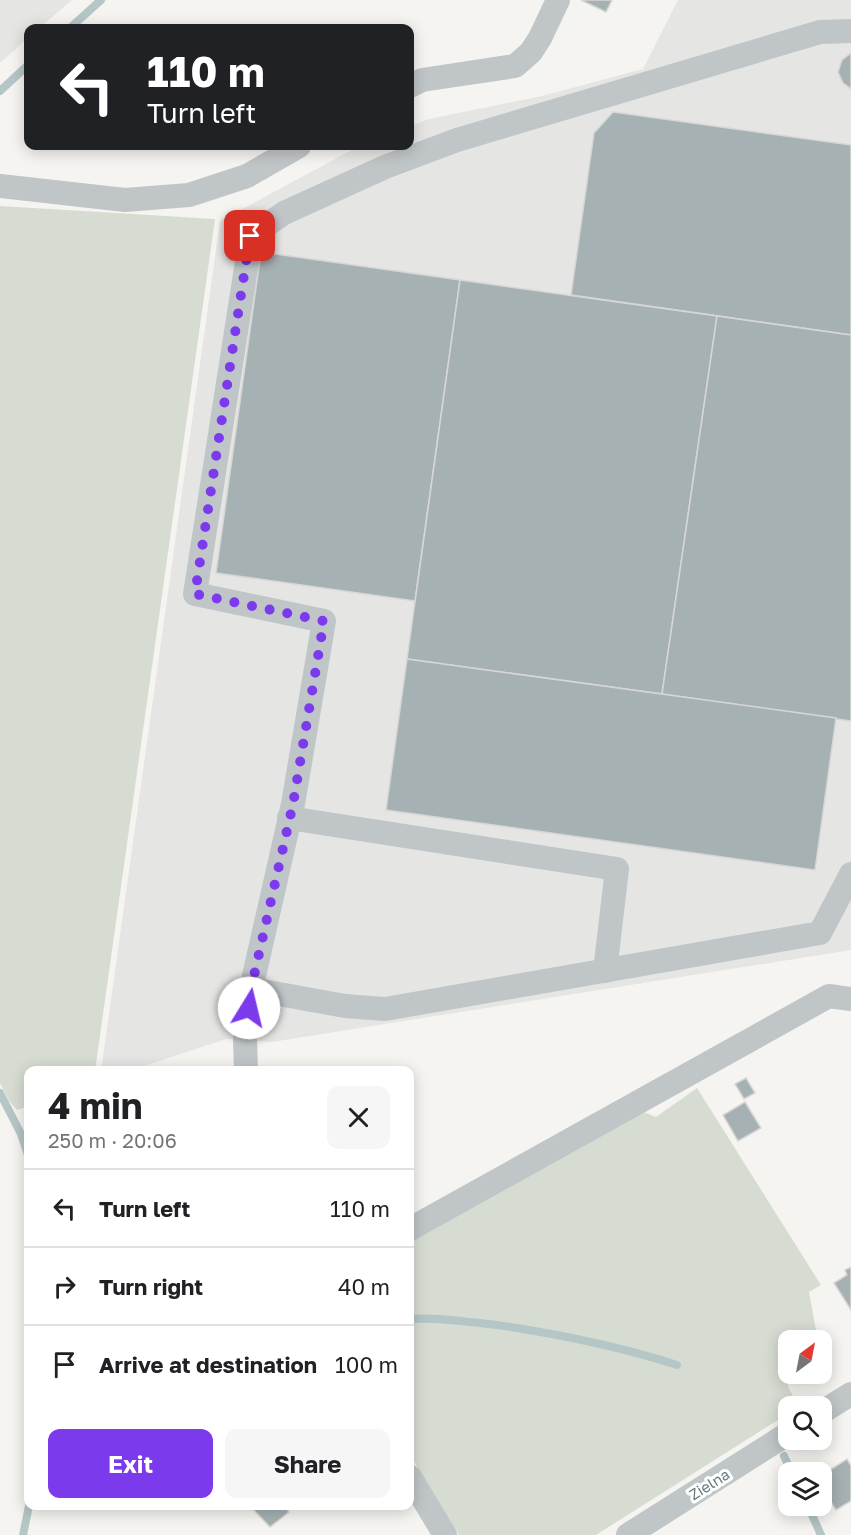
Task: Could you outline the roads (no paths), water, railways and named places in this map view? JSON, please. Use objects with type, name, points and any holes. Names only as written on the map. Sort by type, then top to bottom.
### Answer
[{"type":"street","points":[[414,84],[422,80],[515,66],[531,52],[558,0]]},
{"type":"street","points":[[246,1066],[245,1044],[251,989],[289,818],[324,621],[195,594],[250,236],[284,213],[385,167],[457,140],[820,32],[851,32]]},
{"type":"street","points":[[0,186],[125,200],[189,195],[248,176],[292,150]]},
{"type":"street","points":[[289,818],[617,869],[605,971]]},
{"type":"street","points":[[251,989],[323,1003],[385,1009],[820,933],[851,874]]},
{"type":"street","points":[[414,1227],[829,996],[851,999]]},
{"type":"street","points":[[832,1406],[851,1394]]},
{"type":"street","name":"Zielna","points":[[628,1535],[778,1440]]},
{"type":"street","points":[[414,1484],[445,1535]]},
{"type":"waterway","points":[[74,24],[101,0]]},
{"type":"waterway","points":[[0,91],[24,69]]},
{"type":"waterway","points":[[0,1093],[24,1143]]},
{"type":"waterway","points":[[414,1319],[454,1320],[543,1332],[610,1346],[677,1365]]},
{"type":"waterway","points":[[784,1456],[787,1462]]},
{"type":"waterway","points":[[23,1535],[28,1510]]},
{"type":"waterway","points":[[812,1516],[821,1535]]}]
